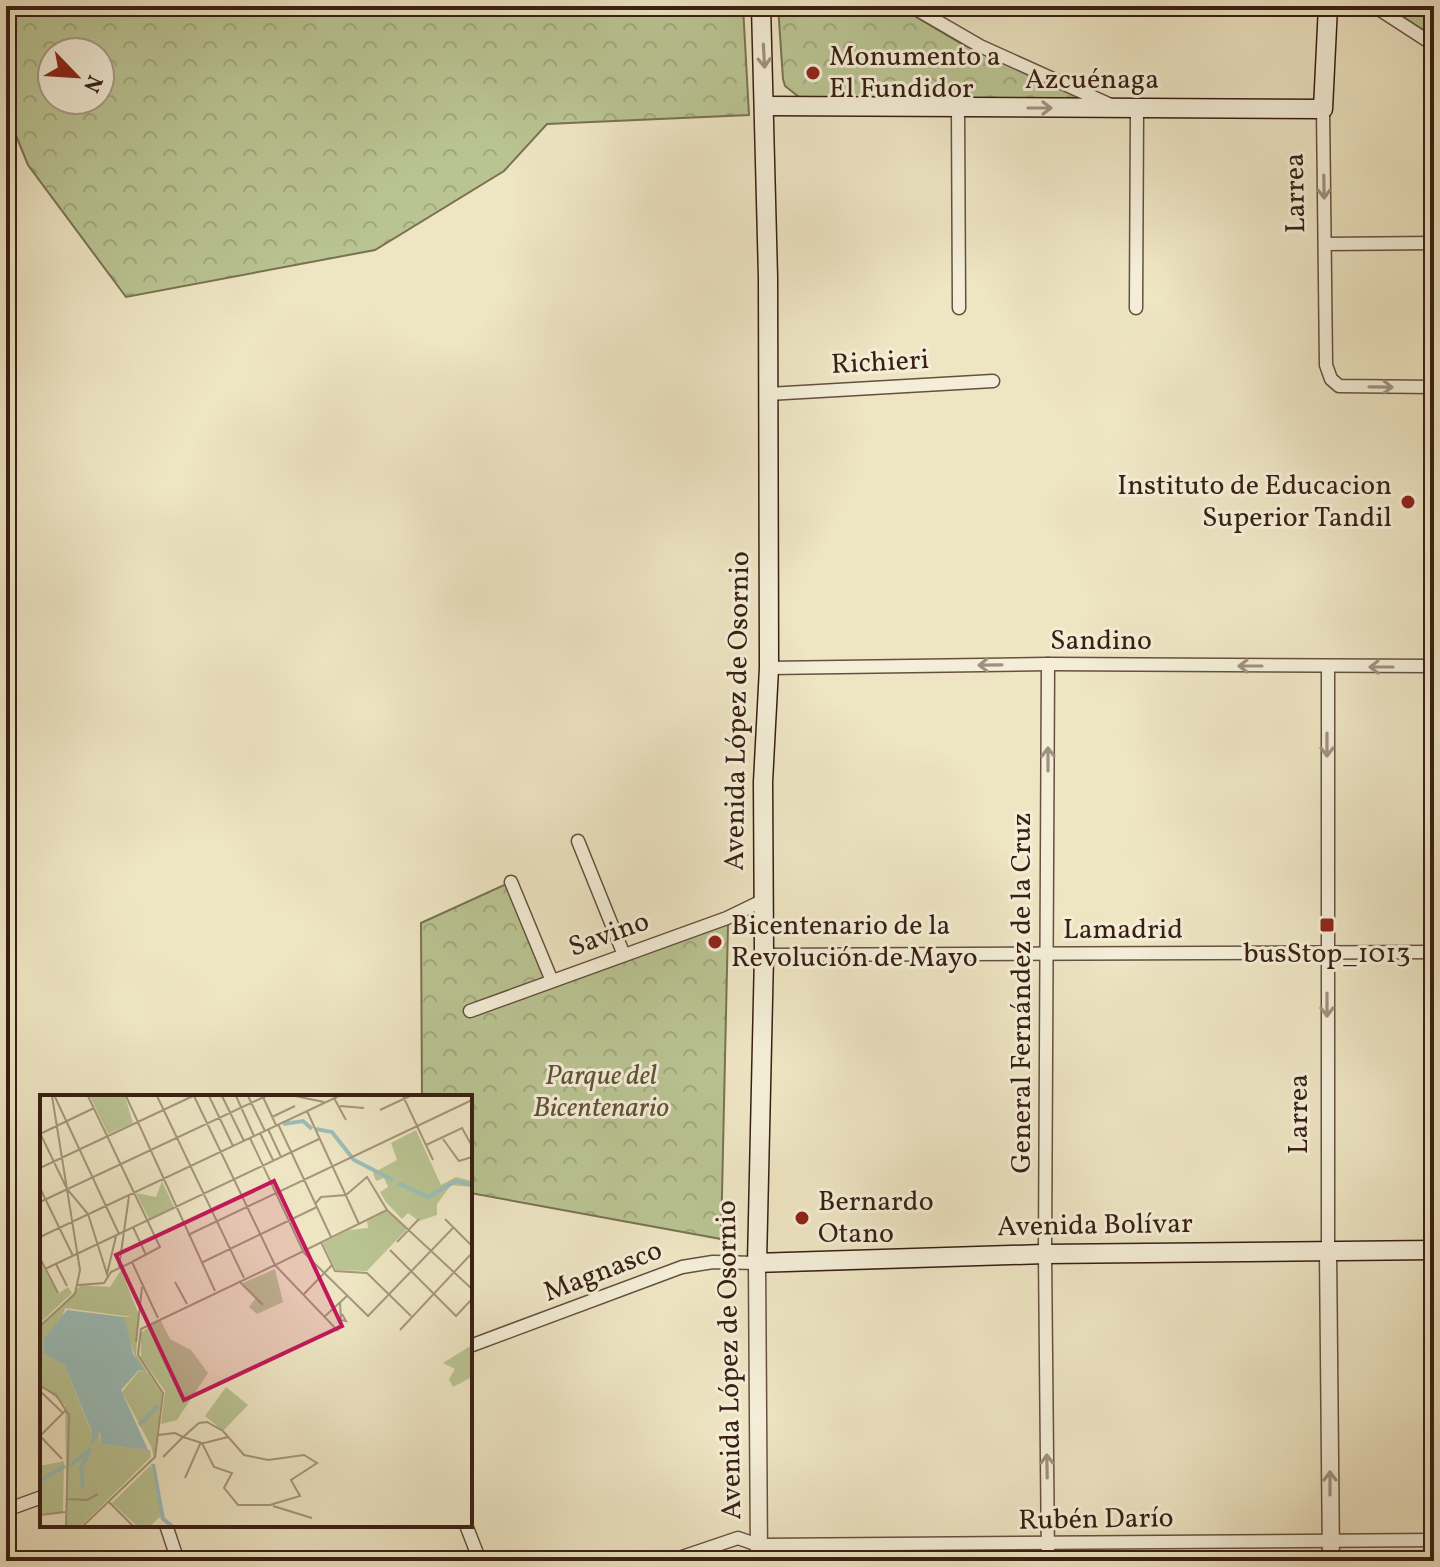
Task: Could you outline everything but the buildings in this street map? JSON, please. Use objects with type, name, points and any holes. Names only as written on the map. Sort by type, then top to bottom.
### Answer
[{"type":"main road","name":"Avenida López de Osornio","points":[[757,1263],[764,955],[763,782],[769,668],[766,106],[761,6]]},
{"type":"main road","name":"Larrea","points":[[1323,109],[1328,6]]},
{"type":"main road","name":"Azcuénaga","points":[[766,106],[1323,109]]},
{"type":"main road","name":"Avenida Bolívar","points":[[757,1263],[1045,1254],[1434,1250]]},
{"type":"street","points":[[911,6],[980,46],[1127,109],[1136,308]]},
{"type":"street","points":[[1374,6],[1434,45]]},
{"type":"street","points":[[958,107],[959,308]]},
{"type":"street","name":"Larrea","points":[[1323,109],[1326,365],[1331,379],[1339,386],[1434,387]]},
{"type":"street","points":[[1325,244],[1434,243]]},
{"type":"street","name":"Richieri","points":[[768,394],[993,381]]},
{"type":"street","name":"Sandino","points":[[769,668],[1048,664],[1434,666]]},
{"type":"street","name":"General Fernández de la Cruz","points":[[1048,664],[1045,1254],[1048,1561]]},
{"type":"street","name":"Larrea","points":[[1328,667],[1326,953],[1331,1561]]},
{"type":"street","points":[[578,841],[624,955]]},
{"type":"street","points":[[511,882],[552,981]]},
{"type":"street","name":"Savino","points":[[470,1011],[727,918],[764,900]]},
{"type":"street","name":"Lamadrid","points":[[764,955],[1434,952]]},
{"type":"street","name":"Magnasco","points":[[472,1345],[682,1267],[713,1262],[757,1263]]},
{"type":"street","name":"Avenida López de Osornio","points":[[757,1263],[759,1553]]},
{"type":"street","points":[[6,1510],[40,1498]]},
{"type":"street","points":[[167,1527],[178,1561]]},
{"type":"street","points":[[467,1527],[480,1561]]},
{"type":"street","name":"Rubén Darío","points":[[670,1561],[738,1538],[759,1553],[1048,1544],[1434,1540]]},
{"type":"green space","points":[[6,6],[743,6],[749,115],[547,124],[504,171],[375,250],[126,297],[28,165],[6,111]]},
{"type":"green space","points":[[778,6],[898,6],[962,44],[1094,100],[799,97],[785,86],[783,79]]},
{"type":"green space","points":[[1386,6],[1434,6],[1434,37]]},
{"type":"green space","name":"Parque del Bicentenario","points":[[511,882],[552,981],[728,924],[721,1239],[472,1193],[472,1095],[422,1095],[421,923]]},
{"type":"place","name":"Monumento a El Fundidor","points":[[813,73]]},
{"type":"place","name":"Instituto de Educacion Superior Tandil","points":[[1408,502]]},
{"type":"place","name":"busStop_1013","points":[[1327,925]]},
{"type":"place","name":"Bicentenario de la Revolución de Mayo","points":[[715,942]]},
{"type":"place","name":"Bernardo Otano","points":[[802,1218]]}]
